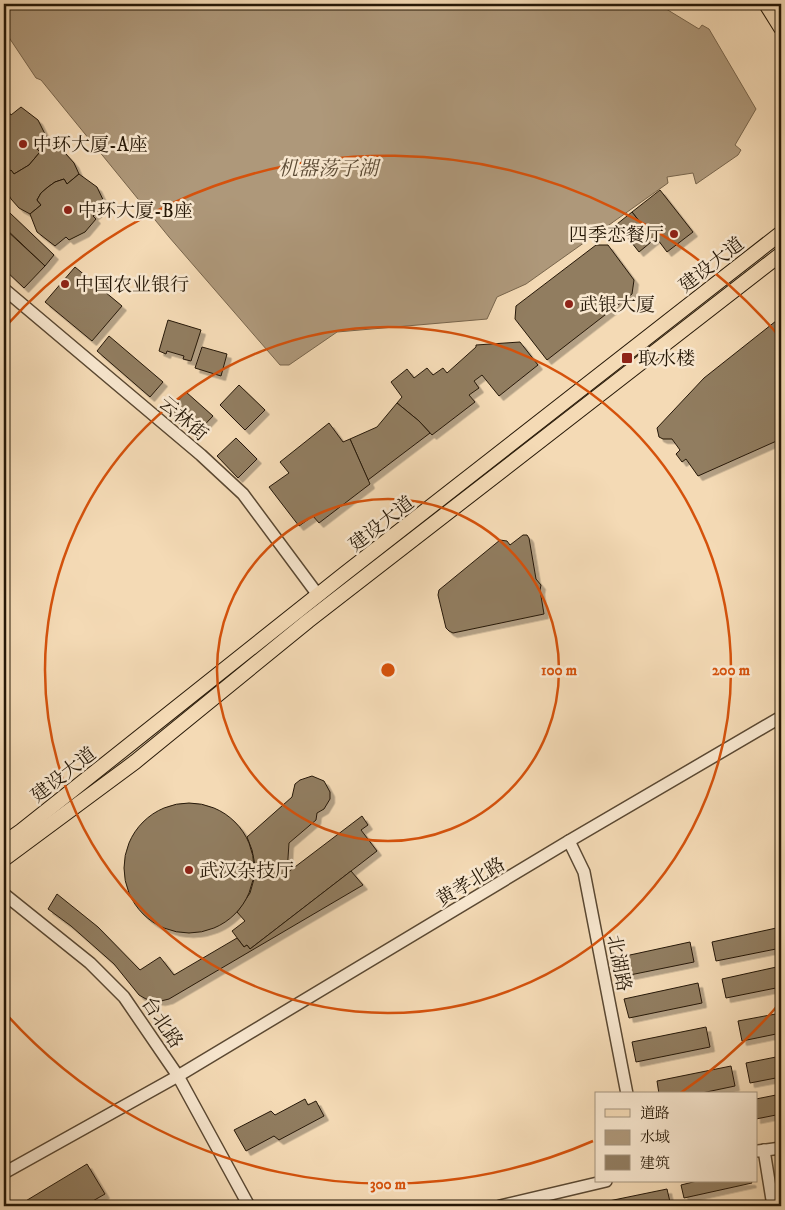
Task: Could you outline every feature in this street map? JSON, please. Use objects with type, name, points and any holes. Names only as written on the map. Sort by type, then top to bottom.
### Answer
[{"type":"main road","points":[[766,4],[781,28]]},
{"type":"main road","name":"建设大道","points":[[4,842],[21,831],[781,233]]},
{"type":"main road","name":"建设大道","points":[[4,859],[135,762],[308,621],[781,254]]},
{"type":"street","name":"云林街","points":[[4,289],[200,455],[243,494],[318,596]]},
{"type":"street","name":"黄孝北路","points":[[4,1173],[178,1076],[569,841],[781,717]]},
{"type":"street","name":"北湖路","points":[[569,841],[584,872],[627,1092]]},
{"type":"street","name":"台北路","points":[[4,894],[90,963],[124,997],[178,1076],[249,1206]]},
{"type":"street","points":[[773,1206],[760,1151],[781,1148]]},
{"type":"street","points":[[500,1206],[602,1182]]},
{"type":"water","name":"机器荡子湖","points":[[4,4],[658,4],[699,29],[702,25],[709,29],[756,109],[735,145],[741,150],[738,155],[696,184],[693,173],[667,177],[668,183],[526,284],[497,297],[487,319],[337,332],[289,365],[280,365],[169,237],[41,80],[36,78],[4,30]]},
{"type":"building","name":"中环大厦-A座","points":[[21,107],[38,120],[48,140],[37,149],[40,152],[29,165],[14,174],[11,170],[4,176],[4,114],[8,111],[11,115]]},
{"type":"building","points":[[48,140],[66,154],[74,163],[79,174],[67,184],[64,179],[48,187],[37,200],[41,205],[30,214],[19,208],[11,199],[4,186],[4,176],[11,170],[14,174],[29,165],[40,152],[37,149]]},
{"type":"building","name":"中环大厦-B座","points":[[79,174],[97,187],[106,206],[93,216],[96,219],[85,232],[69,240],[66,237],[55,246],[37,232],[30,214],[41,205],[37,200],[48,187],[64,179],[67,184]]},
{"type":"building","points":[[660,190],[693,232],[667,252],[646,224],[643,226],[632,212]]},
{"type":"building","points":[[632,212],[643,226],[646,224],[656,238],[639,252],[617,224]]},
{"type":"building","points":[[10,213],[54,255],[45,266],[4,227],[4,220]]},
{"type":"building","points":[[4,228],[45,266],[24,288],[4,269]]},
{"type":"building","name":"武银大厦","points":[[596,245],[608,245],[634,280],[632,294],[547,360],[515,319],[516,306]]},
{"type":"building","points":[[75,267],[122,306],[92,341],[45,302]]},
{"type":"building","points":[[781,317],[781,370],[779,372],[781,376],[781,439],[698,476],[686,459],[682,462],[676,454],[680,450],[672,439],[659,437],[657,428],[704,378]]},
{"type":"building","points":[[168,320],[201,330],[191,361],[183,359],[184,356],[167,351],[166,354],[159,351]]},
{"type":"building","points":[[109,336],[163,382],[150,397],[97,351]]},
{"type":"building","points":[[520,342],[538,365],[499,396],[482,375],[474,381],[479,388],[469,395],[475,402],[432,435],[419,421],[397,403],[402,397],[391,382],[407,369],[414,378],[427,368],[433,375],[443,368],[447,373],[476,345]]},
{"type":"building","points":[[202,347],[227,354],[221,376],[195,368]]},
{"type":"building","points":[[239,385],[265,410],[245,430],[220,405]]},
{"type":"building","points":[[186,392],[213,416],[194,436],[167,412]]},
{"type":"building","points":[[397,403],[430,433],[368,480],[350,439],[377,427]]},
{"type":"building","points":[[329,423],[343,442],[350,439],[370,484],[319,523],[313,516],[299,526],[269,487],[289,473],[280,462]]},
{"type":"building","points":[[236,438],[257,459],[238,478],[217,456]]},
{"type":"building","points":[[523,535],[527,535],[529,538],[536,579],[541,585],[540,590],[544,614],[453,633],[449,631],[446,628],[438,595],[439,590],[500,540],[507,541],[510,545]]},
{"type":"building","points":[[312,776],[324,781],[330,792],[330,799],[324,809],[317,813],[316,820],[289,843],[287,873],[362,816],[368,825],[361,830],[377,851],[250,949],[247,945],[244,947],[232,931],[245,921],[237,912],[250,893],[254,879],[255,865],[247,837],[292,797],[295,784]]},
{"type":"building","name":"武汉杂技厅","points":[[189,803],[202,804],[214,808],[235,822],[249,843],[253,855],[253,881],[249,893],[235,914],[214,928],[202,932],[189,933],[176,932],[164,928],[143,914],[129,893],[125,881],[124,868],[125,855],[129,843],[143,822],[164,808],[176,804]]},
{"type":"building","points":[[351,871],[363,885],[169,999],[161,1001],[146,999],[139,995],[114,964],[71,926],[48,909],[57,894],[98,927],[140,970],[160,957],[174,975],[237,938],[244,947],[247,945],[250,949]]},
{"type":"building","points":[[781,927],[781,948],[716,961],[712,942]]},
{"type":"building","points":[[690,942],[694,962],[620,977],[616,958]]},
{"type":"building","points":[[781,966],[781,987],[726,998],[722,979]]},
{"type":"building","points":[[698,983],[702,1003],[629,1018],[624,999]]},
{"type":"building","points":[[781,1013],[781,1033],[742,1041],[738,1021]]},
{"type":"building","points":[[706,1027],[710,1047],[636,1062],[632,1042]]},
{"type":"building","points":[[781,1056],[781,1077],[750,1083],[746,1063]]},
{"type":"building","points":[[731,1066],[735,1086],[706,1092],[659,1092],[657,1081]]},
{"type":"building","points":[[781,1094],[781,1114],[758,1119],[758,1099]]},
{"type":"building","points":[[305,1099],[308,1105],[316,1101],[324,1116],[279,1140],[274,1136],[246,1151],[234,1130],[271,1111],[275,1115]]},
{"type":"building","points":[[87,1164],[105,1194],[84,1206],[26,1206],[24,1202]]},
{"type":"building","points":[[693,1182],[752,1183],[684,1198],[681,1185]]},
{"type":"building","points":[[667,1189],[670,1202],[649,1206],[600,1206],[599,1203]]},
{"type":"place","name":"中环大厦-A座","points":[[23,144]]},
{"type":"place","name":"中环大厦-B座","points":[[68,210]]},
{"type":"place","name":"四季恋餐厅","points":[[674,234]]},
{"type":"place","name":"中国农业银行","points":[[65,284]]},
{"type":"place","name":"武银大厦","points":[[569,304]]},
{"type":"place","name":"取水楼","points":[[627,358]]},
{"type":"place","name":"武汉杂技厅","points":[[189,870]]}]
